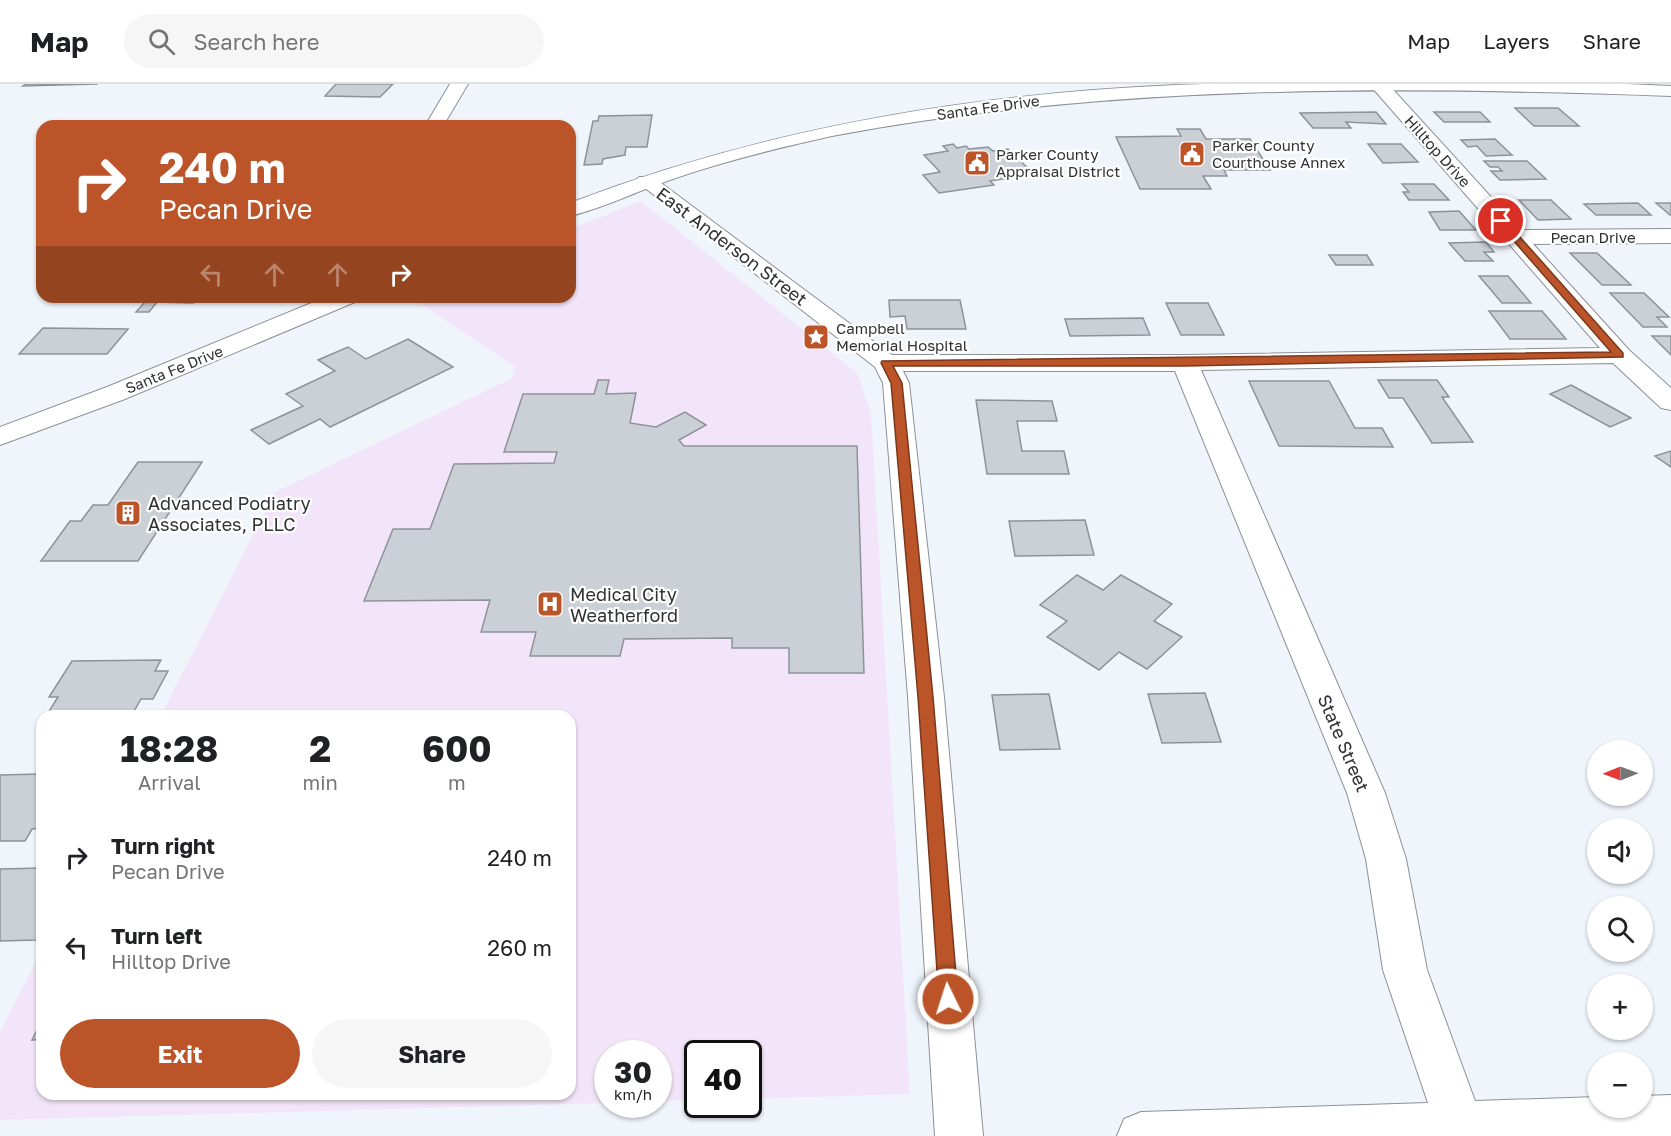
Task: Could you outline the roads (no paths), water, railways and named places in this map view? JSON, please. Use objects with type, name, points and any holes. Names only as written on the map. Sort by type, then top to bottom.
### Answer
[{"type":"street","points":[[438,120],[459,84]]},
{"type":"street","name":"Santa Fe Drive","points":[[576,208],[646,181],[718,158],[784,142],[970,108],[1087,96],[1270,85],[1378,84],[1671,91]]},
{"type":"street","name":"Hilltop Drive","points":[[1378,84],[1620,355],[1671,402]]},
{"type":"street","name":"East Anderson Street","points":[[646,181],[886,363]]},
{"type":"street","name":"Pecan Drive","points":[[1515,237],[1671,236]]},
{"type":"street","name":"Santa Fe Drive","points":[[0,437],[116,393],[333,303]]},
{"type":"street","points":[[958,1136],[925,686],[896,383],[886,363],[1185,363],[1620,355]]},
{"type":"street","name":"State Street","points":[[1185,363],[1366,792],[1386,859],[1405,970],[1461,1132]]},
{"type":"street","points":[[1141,1136],[1461,1132],[1671,1119]]},
{"type":"place","name":"Parker County Courthouse Annex","points":[[1192,154]]},
{"type":"place","name":"Parker County Appraisal District","points":[[977,163]]},
{"type":"place","name":"Campbell Memorial Hospital","points":[[816,337]]},
{"type":"place","name":"Advanced Podiatry Associates, PLLC","points":[[128,513]]},
{"type":"place","name":"Medical City Weatherford","points":[[550,604]]}]
